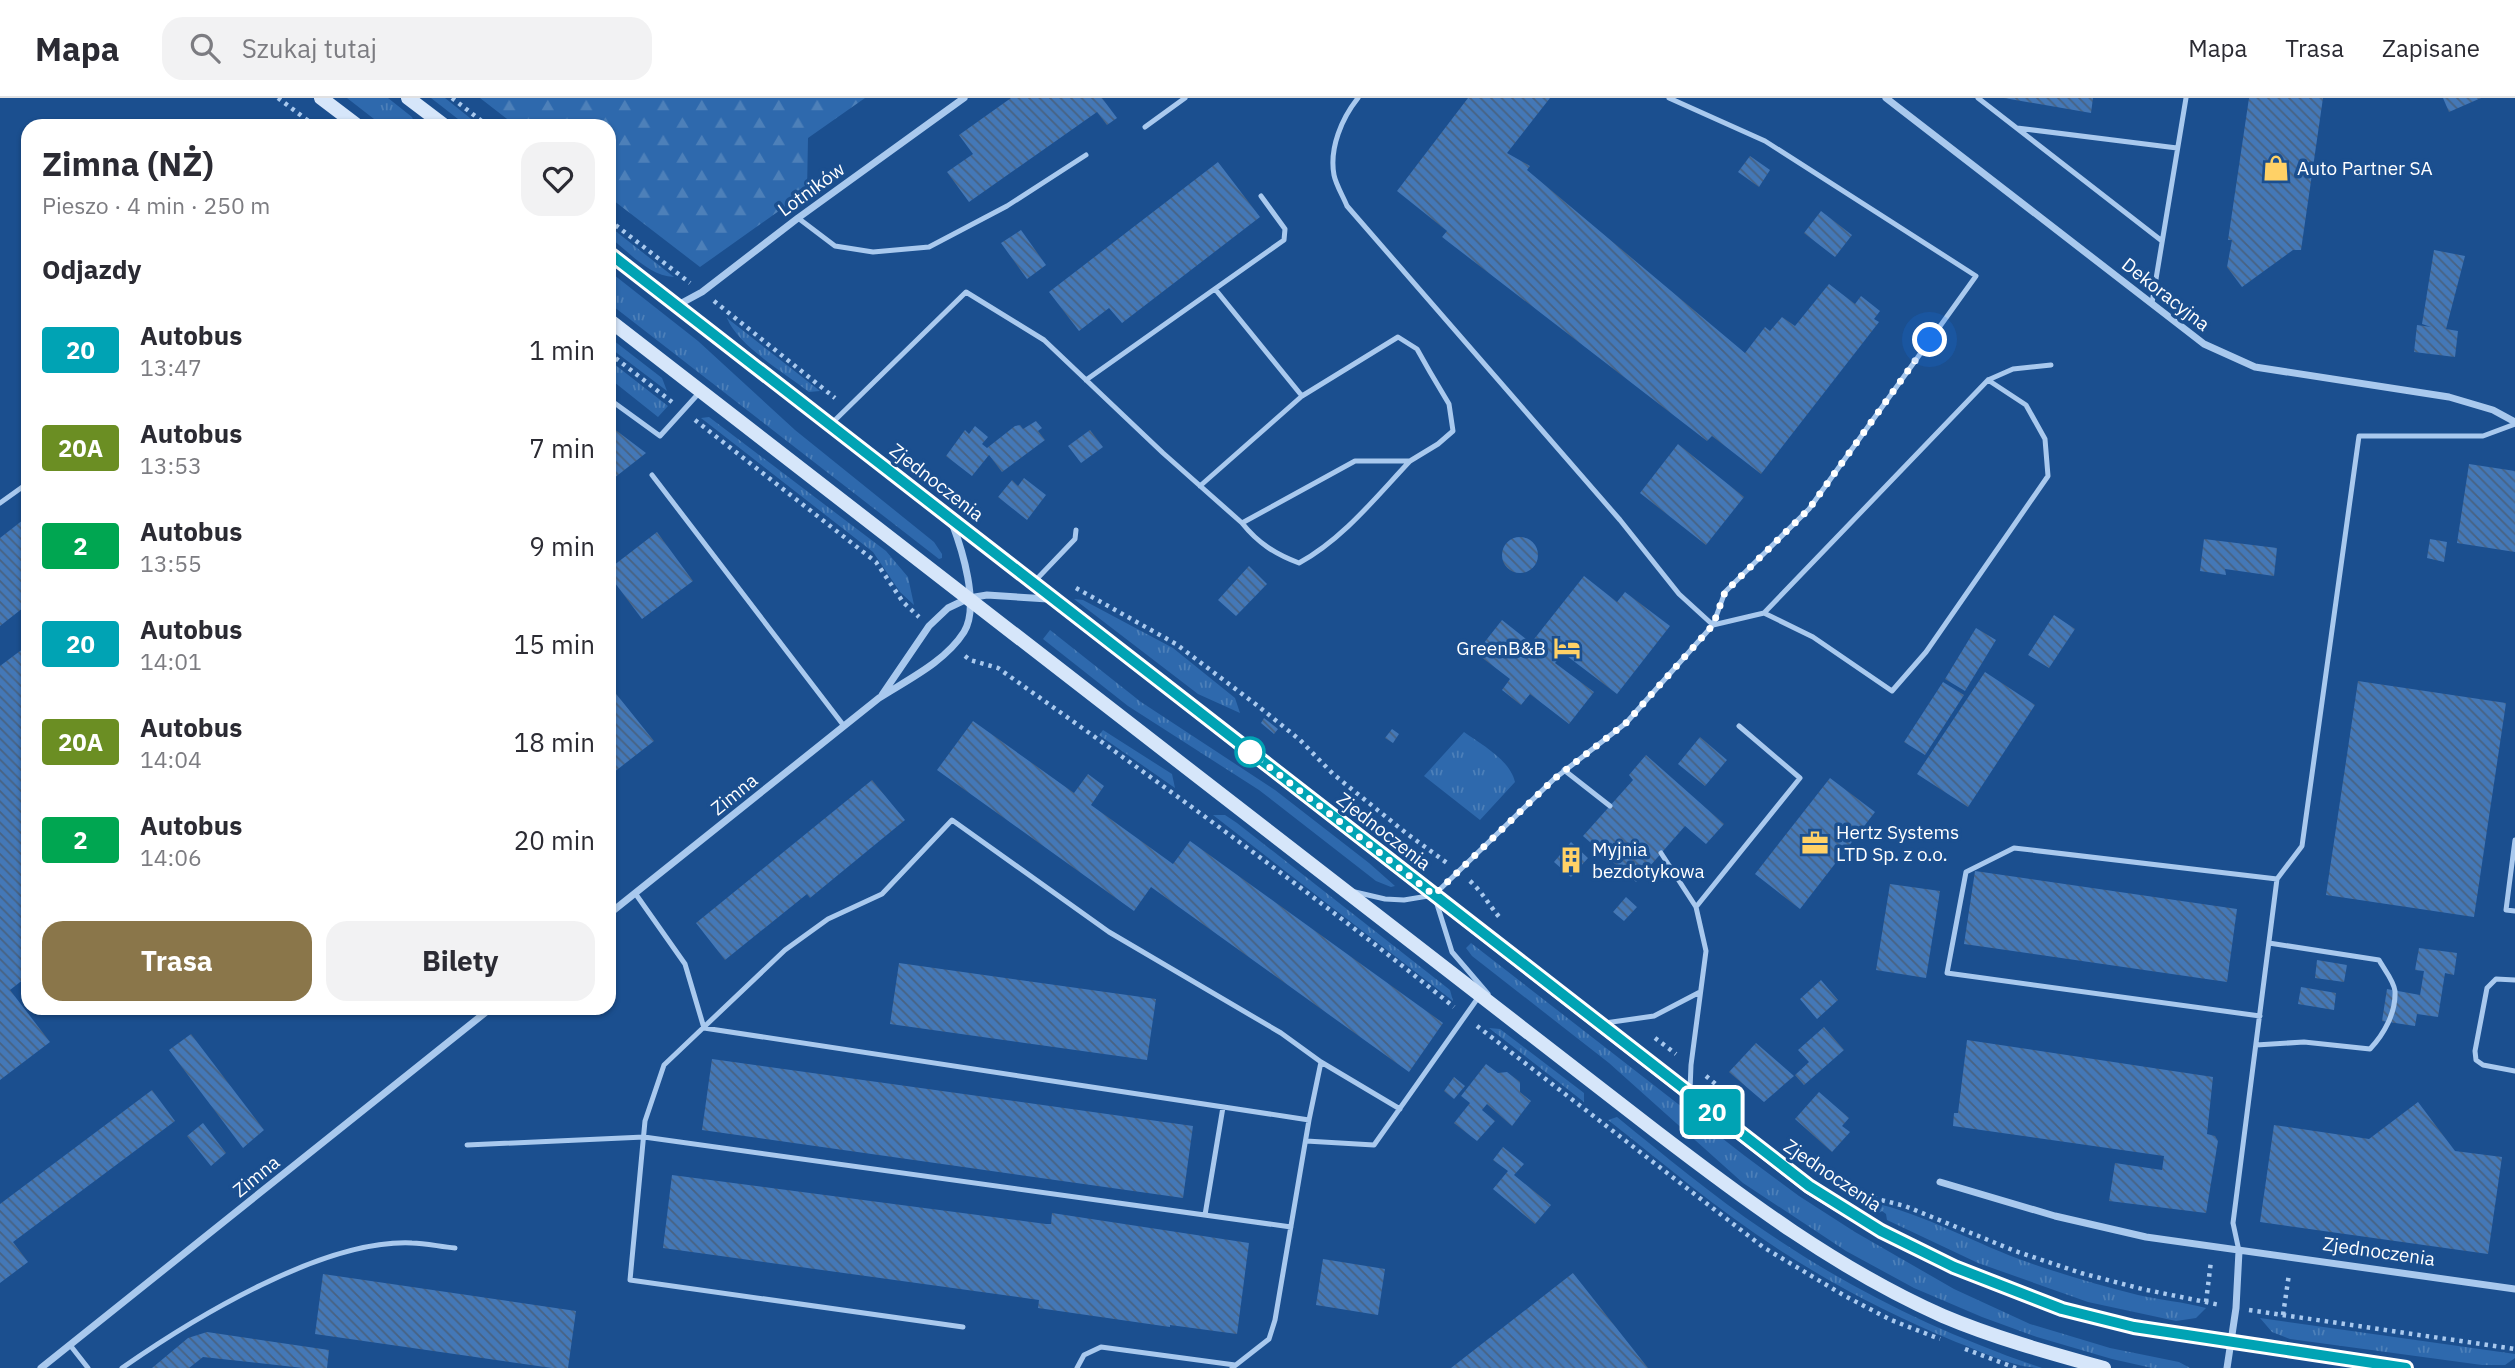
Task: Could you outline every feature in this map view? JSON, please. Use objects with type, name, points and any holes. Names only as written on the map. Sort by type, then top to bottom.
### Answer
[{"type":"main road","points":[[321,98],[344,119]]},
{"type":"main road","points":[[408,98],[435,119]]},
{"type":"main road","name":"Zjednoczenia","points":[[616,258],[1690,1095],[1809,1186],[1881,1231],[1954,1267],[2062,1309],[2134,1327],[2406,1368]]},
{"type":"main road","points":[[616,325],[1711,1174],[1788,1229],[1860,1273],[1930,1310],[2008,1341],[2104,1368]]},
{"type":"street","name":"Lotników","points":[[678,306],[702,292],[798,218],[964,98]]},
{"type":"street","name":"Dekoracyjna","points":[[1886,98],[2204,344],[2255,367],[2449,397],[2493,410],[2515,423]]},
{"type":"street","name":"Zimna","points":[[616,908],[879,698],[921,671],[952,646],[964,632],[968,621],[969,598],[964,556],[950,516]]},
{"type":"street","name":"Zimna","points":[[879,698],[929,626],[948,608],[969,598],[1001,595],[1052,600]]},
{"type":"street","name":"Zimna","points":[[41,1368],[482,1015]]},
{"type":"street","name":"Zjednoczenia","points":[[1940,1182],[2055,1216],[2146,1237],[2515,1289]]},
{"type":"street","points":[[2229,1368],[2239,1251]]},
{"type":"lane","points":[[1145,127],[1185,98]]},
{"type":"lane","points":[[1358,98],[1347,112],[1335,144],[1334,175],[1347,206],[1620,520],[1679,594],[1713,625]]},
{"type":"lane","points":[[1341,888],[1385,899],[1404,900],[1434,895],[1564,771],[1626,723],[1713,625],[1725,592],[1809,509],[1976,276],[1765,141],[1669,98]]},
{"type":"lane","points":[[1978,98],[2162,241]]},
{"type":"lane","points":[[2152,303],[2186,98]]},
{"type":"lane","points":[[2016,128],[2177,148]]},
{"type":"lane","points":[[798,218],[835,246],[873,252],[929,247],[1007,206],[1086,155]]},
{"type":"lane","points":[[1086,380],[1284,240],[1285,229],[1261,196]]},
{"type":"lane","points":[[1215,289],[1303,396]]},
{"type":"lane","points":[[831,424],[966,292],[1044,340],[1200,486],[1242,523],[1255,540],[1299,563],[1317,554],[1341,533],[1410,461],[1453,431],[1448,404],[1417,349],[1398,337],[1303,396],[1200,486]]},
{"type":"lane","points":[[1713,625],[1764,613],[1988,380],[2013,369],[2051,365]]},
{"type":"lane","points":[[1764,613],[1813,638],[1892,691],[1926,652],[2048,476],[2045,439],[2026,405],[1988,380]]},
{"type":"lane","points":[[616,404],[660,436],[702,391]]},
{"type":"lane","points":[[2239,1251],[2233,1223],[2277,879],[2302,846],[2359,436],[2483,436],[2515,423]]},
{"type":"lane","points":[[1242,523],[1355,461],[1410,461]]},
{"type":"lane","points":[[652,474],[844,726]]},
{"type":"lane","points":[[0,503],[21,488]]},
{"type":"lane","points":[[1033,583],[1075,539],[1076,530]]},
{"type":"lane","points":[[1696,907],[1800,778],[1740,726]]},
{"type":"lane","points":[[1564,771],[1609,806]]},
{"type":"lane","points":[[963,1327],[630,1280],[645,1121],[664,1065],[785,950],[828,919],[882,894],[952,820],[1109,932],[1281,1033],[1321,1062],[1400,1109]]},
{"type":"lane","points":[[2515,840],[2506,910],[2515,912]]},
{"type":"lane","points":[[2260,1016],[1947,973],[1966,872],[2014,848],[2277,879]]},
{"type":"lane","points":[[1661,853],[1696,907],[1706,951],[1690,1065],[1690,1095]]},
{"type":"lane","points":[[635,893],[685,964],[704,1028]]},
{"type":"lane","points":[[1434,895],[1452,951],[1508,1016]]},
{"type":"lane","points":[[2256,1045],[2304,1042],[2370,1049],[2383,1035],[2388,1024],[2395,990],[2379,960],[2269,943]]},
{"type":"lane","points":[[2515,980],[2496,979],[2487,988],[2475,1051],[2476,1060],[2483,1066],[2515,1071]]},
{"type":"lane","points":[[1599,1024],[1654,1016],[1700,992]]},
{"type":"lane","points":[[1306,1141],[1374,1145],[1480,995]]},
{"type":"lane","points":[[704,1028],[1309,1120]]},
{"type":"lane","points":[[1077,1368],[1084,1355],[1101,1347],[1234,1367],[1269,1339],[1275,1320],[1321,1062]]},
{"type":"lane","points":[[1205,1215],[1223,1107]]},
{"type":"lane","points":[[467,1145],[644,1137],[1291,1227]]},
{"type":"lane","points":[[122,1368],[176,1331],[225,1304],[323,1259],[356,1249],[411,1243],[455,1248]]},
{"type":"lane","points":[[70,1345],[88,1368]]},
{"type":"path","points":[[278,98],[306,119]]},
{"type":"path","points":[[452,98],[479,119]]},
{"type":"path","points":[[616,225],[848,409]]},
{"type":"path","points":[[616,358],[876,562],[903,602],[929,626]]},
{"type":"path","points":[[1049,569],[1065,582],[1176,644],[1300,740],[1333,774],[1486,895],[1491,908],[1506,925]]},
{"type":"path","points":[[999,668],[1004,661]]},
{"type":"path","points":[[1630,1020],[1747,1111]]},
{"type":"path","points":[[1854,1190],[1866,1197],[1905,1206],[2015,1251],[2081,1273],[2236,1308],[2515,1349]]},
{"type":"path","points":[[2206,1302],[2213,1247]]},
{"type":"path","points":[[2283,1315],[2287,1286]]},
{"type":"green space","points":[[347,98],[388,98],[413,119],[374,119]]},
{"type":"green space","points":[[431,98],[445,98],[471,119],[458,119]]},
{"type":"green space","points":[[480,98],[865,98],[808,138],[807,191],[700,267],[616,202],[616,119],[507,119]]},
{"type":"green space","points":[[616,231],[674,277],[657,273],[616,243]]},
{"type":"green space","points":[[616,277],[698,341],[795,430],[934,542],[942,554],[939,559],[616,308]]},
{"type":"green space","points":[[727,318],[820,391],[809,392],[751,349],[732,328]]},
{"type":"green space","points":[[616,342],[662,378],[667,391],[616,352]]},
{"type":"green space","points":[[616,365],[668,406],[658,417],[616,384]]},
{"type":"green space","points":[[709,417],[886,551],[908,577],[914,605],[900,592],[873,552],[701,418]]},
{"type":"green space","points":[[1074,599],[1083,600],[1173,648],[1235,698],[1240,713],[1198,694]]},
{"type":"green space","points":[[1050,630],[1141,702],[1275,790],[1395,886],[1376,881],[1259,790],[1128,706],[1043,639]]},
{"type":"green space","points":[[1103,730],[1172,774],[1175,788],[1099,735]]},
{"type":"green space","points":[[1464,732],[1501,760],[1515,782],[1480,820],[1424,776]]},
{"type":"green space","points":[[1213,815],[1225,815],[1237,823],[1450,990],[1453,1001]]},
{"type":"green space","points":[[1471,943],[1745,1156],[1799,1196],[1855,1232],[1954,1289],[2030,1324],[2110,1348],[2179,1362],[2190,1368],[2152,1368],[2037,1337],[1914,1288],[1846,1251],[1743,1183],[1609,1063],[1472,956],[1466,948]]},
{"type":"green space","points":[[1489,1028],[1500,1029],[1584,1093],[1584,1102]]},
{"type":"green space","points":[[1617,1117],[1727,1204],[1831,1273],[1934,1326],[2042,1368],[2009,1362],[1956,1342],[1843,1288],[1734,1219],[1608,1120]]},
{"type":"green space","points":[[1870,1202],[1911,1214],[2030,1263],[2070,1276],[2138,1295],[2206,1308],[2196,1318],[2176,1321],[2088,1302],[1978,1263],[1887,1220],[1882,1211],[1877,1214],[1861,1203]]},
{"type":"green space","points":[[2260,1318],[2515,1354],[2515,1358],[2505,1365],[2482,1365],[2290,1339],[2272,1332]]},
{"type":"building","points":[[1011,98],[1102,98],[1117,118],[1107,125],[1097,112],[969,202],[947,172],[973,154],[959,135]]},
{"type":"building","points":[[1468,98],[1550,98],[1507,153],[1530,166],[1527,170],[1745,353],[1765,327],[1770,331],[1782,317],[1795,326],[1829,284],[1855,304],[1861,296],[1880,311],[1874,319],[1879,322],[1761,474],[1712,436],[1707,441],[1442,237],[1447,231],[1397,191]]},
{"type":"building","points":[[2004,98],[2093,98],[2091,113]]},
{"type":"building","name":"Auto Partner SA","points":[[2249,98],[2323,98],[2301,250],[2293,250],[2242,287],[2227,267],[2232,240],[2228,240]]},
{"type":"building","points":[[2443,98],[2481,98],[2449,112]]},
{"type":"building","points":[[1750,156],[1770,170],[1759,187],[1738,172]]},
{"type":"building","points":[[1218,162],[1260,217],[1122,323],[1109,308],[1079,331],[1049,292]]},
{"type":"building","points":[[1821,211],[1852,235],[1835,257],[1804,233]]},
{"type":"building","points":[[1021,230],[1046,265],[1027,279],[1001,243]]},
{"type":"building","points":[[2434,250],[2465,256],[2446,329],[2458,331],[2455,357],[2414,352],[2417,325],[2431,327],[2422,324]]},
{"type":"building","points":[[1036,421],[1042,428],[1038,431],[1045,440],[1002,472],[989,455],[972,476],[946,456],[965,430],[969,434],[975,426],[988,437],[982,444],[987,448],[1015,426],[1020,425],[1023,429]]},
{"type":"building","points":[[616,430],[646,453],[616,477]]},
{"type":"building","points":[[1090,430],[1103,447],[1081,463],[1068,446]]},
{"type":"building","points":[[1678,444],[1744,497],[1706,545],[1640,493]]},
{"type":"building","points":[[2469,464],[2515,471],[2515,552],[2457,543]]},
{"type":"building","points":[[1024,478],[1046,495],[1027,520],[998,497],[1012,480],[1018,486]]},
{"type":"building","points":[[21,522],[21,610],[0,626],[0,538]]},
{"type":"building","points":[[657,532],[693,581],[642,619],[616,584],[616,564]]},
{"type":"building","points":[[1520,537],[1533,542],[1538,555],[1533,568],[1520,573],[1507,568],[1502,555],[1507,542]]},
{"type":"building","points":[[2204,539],[2277,548],[2274,576],[2225,569],[2226,575],[2200,571]]},
{"type":"building","points":[[2430,539],[2447,542],[2444,562],[2427,558]]},
{"type":"building","points":[[1249,566],[1267,584],[1236,616],[1218,600]]},
{"type":"building","name":"GreenB&B","points":[[1584,576],[1617,602],[1625,592],[1670,626],[1617,694],[1563,653],[1555,663],[1594,692],[1569,724],[1530,694],[1521,705],[1502,690],[1510,679],[1476,653],[1502,620],[1531,643]]},
{"type":"building","points":[[2054,615],[2075,629],[2049,668],[2028,655]]},
{"type":"building","points":[[1976,628],[1996,640],[1965,691],[1945,679]]},
{"type":"building","points":[[21,650],[21,981],[10,990],[21,1004],[21,1015],[29,1015],[50,1042],[0,1080],[0,666]]},
{"type":"building","points":[[1985,672],[2035,705],[1968,807],[1917,774]]},
{"type":"building","points":[[2358,681],[2506,703],[2474,917],[2326,895]]},
{"type":"building","points":[[1943,682],[1964,695],[1925,755],[1904,742]]},
{"type":"building","points":[[616,694],[654,741],[616,771]]},
{"type":"building","points":[[1264,718],[1278,729],[1274,734],[1261,723]]},
{"type":"building","points":[[973,721],[1074,793],[1088,774],[1104,786],[1091,805],[1173,864],[1190,841],[1443,1023],[1409,1072],[1151,887],[1134,911],[937,770]]},
{"type":"building","points":[[1392,729],[1399,734],[1393,743],[1385,738]]},
{"type":"building","points":[[1700,737],[1727,760],[1705,786],[1678,764]]},
{"type":"building","points":[[1646,755],[1724,824],[1706,844],[1685,826],[1636,882],[1583,836],[1633,780],[1629,775]]},
{"type":"building","name":"Hertz Systems LTD Sp. z o.o.","points":[[1830,778],[1875,812],[1800,909],[1755,874]]},
{"type":"building","points":[[872,780],[905,820],[810,898],[807,894],[725,960],[696,923]]},
{"type":"building","name":"Myjnia bezdotykowa","points":[[1571,842],[1588,858],[1571,877],[1554,862]]},
{"type":"building","points":[[1975,871],[2237,909],[2227,982],[1964,944]]},
{"type":"building","points":[[1890,884],[1940,891],[1926,978],[1876,970]]},
{"type":"building","points":[[1626,897],[1637,907],[1624,921],[1613,912]]},
{"type":"building","points":[[2419,948],[2457,953],[2454,975],[2445,973],[2438,1017],[2417,1014],[2415,1026],[2382,1021],[2387,989],[2420,995],[2424,971],[2415,970]]},
{"type":"building","points":[[2317,960],[2347,965],[2344,982],[2315,978]]},
{"type":"building","points":[[899,963],[1156,999],[1147,1060],[890,1024]]},
{"type":"building","points":[[1821,980],[1838,1000],[1817,1019],[1800,999]]},
{"type":"building","points":[[2301,987],[2336,993],[2334,1010],[2298,1004]]},
{"type":"building","points":[[1824,1027],[1844,1050],[1804,1085],[1795,1075],[1809,1062],[1798,1050]]},
{"type":"building","points":[[191,1034],[264,1130],[243,1148],[169,1050]]},
{"type":"building","points":[[1967,1040],[2213,1077],[2207,1134],[2215,1136],[2218,1141],[2206,1213],[2109,1201],[2115,1163],[2162,1170],[2164,1156],[1953,1126],[1954,1113],[1958,1113]]},
{"type":"building","points":[[1756,1043],[1794,1076],[1764,1102],[1729,1072]]},
{"type":"building","points":[[712,1059],[1193,1126],[1183,1198],[702,1130]]},
{"type":"building","points":[[1486,1064],[1498,1073],[1507,1072],[1520,1082],[1520,1092],[1531,1101],[1512,1126],[1487,1104],[1482,1110],[1495,1121],[1477,1141],[1454,1123],[1470,1103],[1461,1096]]},
{"type":"building","points":[[1454,1077],[1465,1086],[1454,1099],[1444,1091]]},
{"type":"building","points":[[152,1090],[175,1121],[13,1242],[28,1262],[0,1283],[0,1204]]},
{"type":"building","points":[[1819,1092],[1849,1118],[1842,1126],[1850,1132],[1832,1152],[1795,1119]]},
{"type":"building","points":[[2418,1102],[2455,1151],[2502,1157],[2488,1254],[2260,1222],[2274,1125],[2369,1139]]},
{"type":"building","points":[[203,1123],[226,1153],[211,1166],[187,1136]]},
{"type":"building","points":[[1503,1147],[1524,1164],[1514,1175],[1551,1205],[1535,1224],[1493,1189],[1508,1171],[1493,1160]]},
{"type":"building","points":[[672,1175],[1046,1224],[1051,1224],[1052,1213],[1249,1243],[1237,1334],[1038,1308],[1039,1300],[663,1248]]},
{"type":"building","points":[[1323,1259],[1385,1269],[1378,1315],[1316,1305]]},
{"type":"building","points":[[1573,1273],[1648,1368],[1451,1368]]},
{"type":"building","points":[[323,1274],[576,1311],[568,1368],[552,1368],[315,1334]]},
{"type":"building","points":[[207,1332],[329,1350],[327,1368],[303,1368],[203,1357],[189,1368],[152,1368],[188,1338]]},
{"type":"bus line","name":"20","points":[[616,258],[1690,1095],[1809,1186],[1881,1231],[1954,1267],[2062,1309],[2166,1333],[2406,1368]]},
{"type":"place","name":"Auto Partner SA","points":[[2276,168]]},
{"type":"place","name":"GreenB&B","points":[[1567,648]]},
{"type":"place","name":"Hertz Systems LTD Sp. z o.o.","points":[[1815,843]]},
{"type":"place","name":"Myjnia bezdotykowa","points":[[1571,860]]},
{"type":"route","points":[[1250,752],[1434,895],[1554,779],[1626,723],[1713,625],[1725,592],[1809,509],[1930,340]]}]
